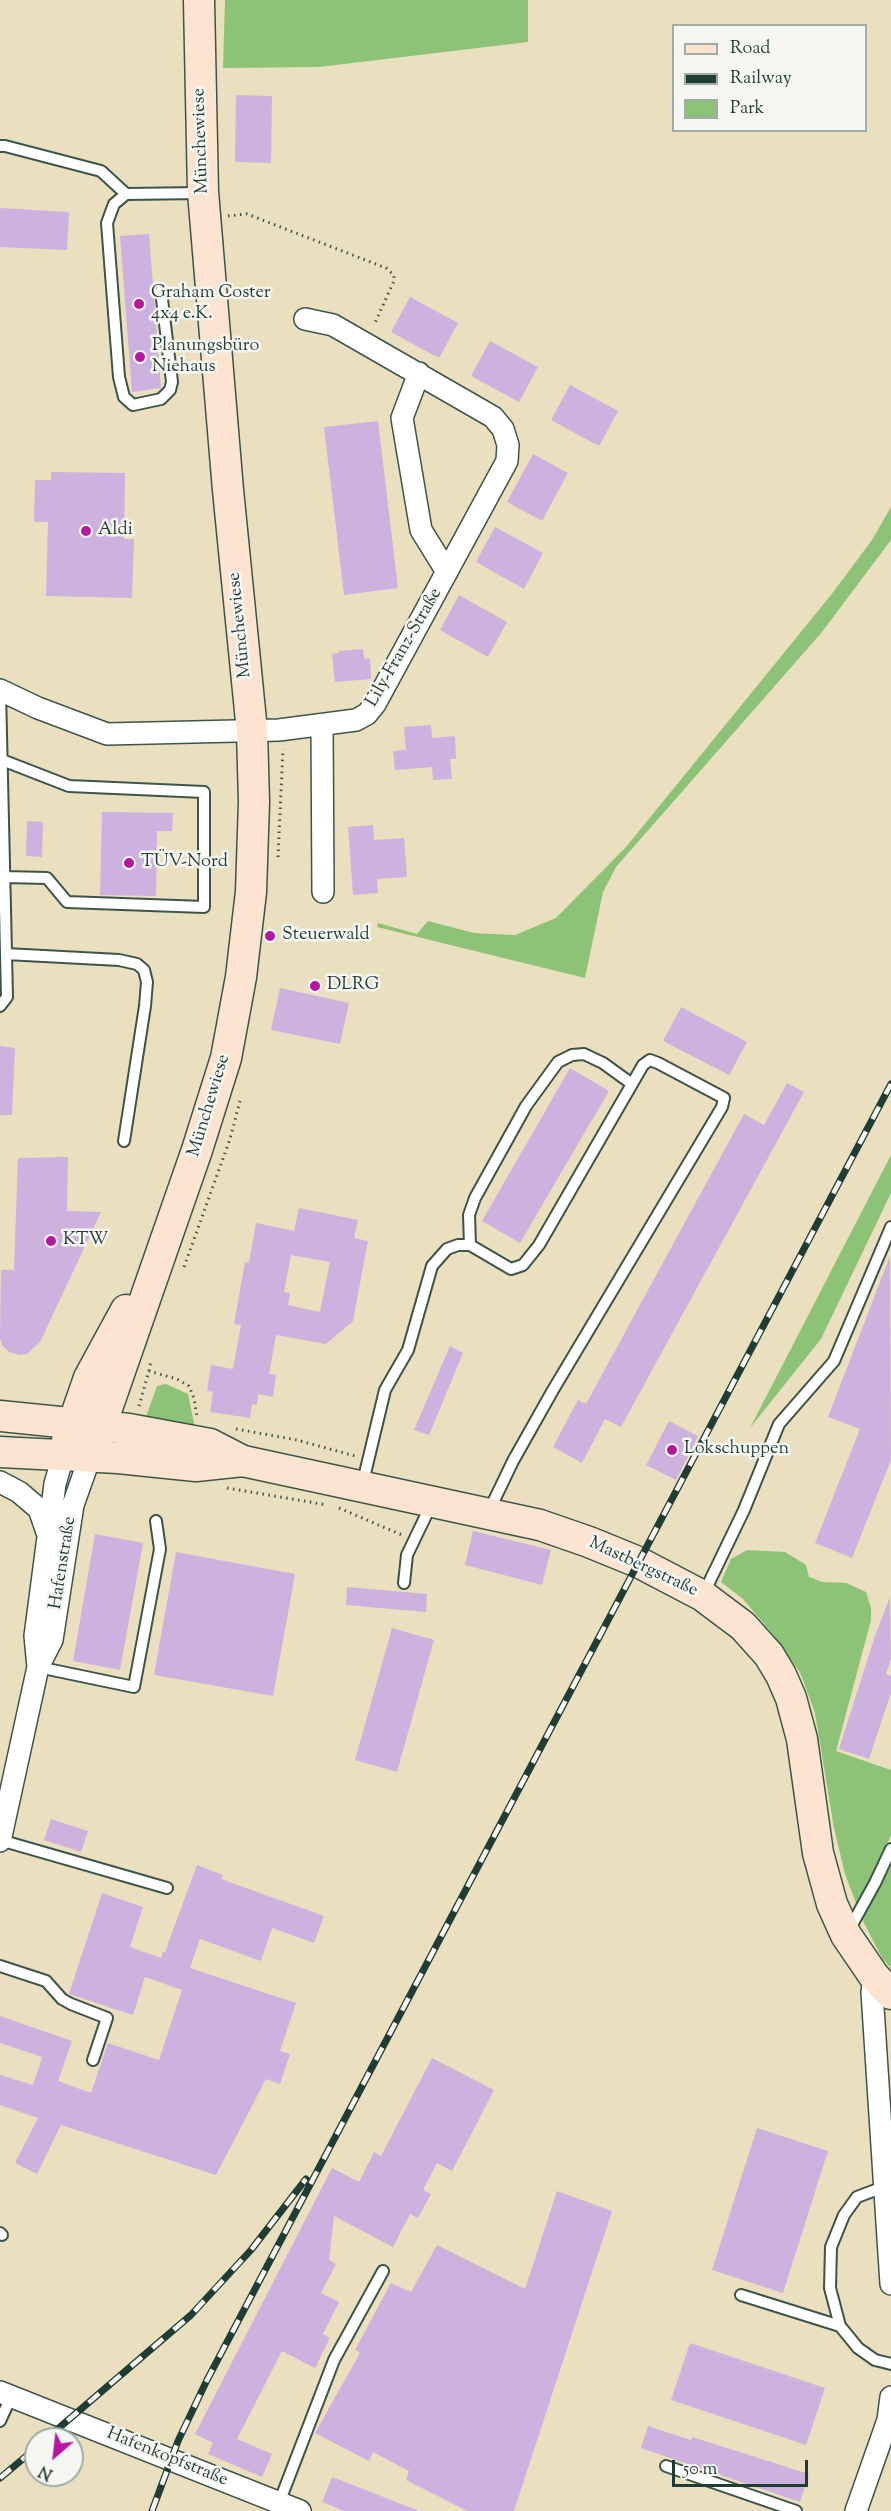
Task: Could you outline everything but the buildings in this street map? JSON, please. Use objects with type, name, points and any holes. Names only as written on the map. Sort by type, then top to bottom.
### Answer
[{"type":"main road","name":"Münchewiese","points":[[101,1426],[89,1378],[165,1239],[214,1098],[234,1018],[250,892],[254,802],[252,731],[228,490],[205,176],[199,0]]},
{"type":"main road","name":"Mastbergstraße","points":[[0,1416],[101,1426],[210,1444],[243,1461],[540,1526],[589,1542],[671,1578],[703,1596],[743,1626],[769,1655],[791,1698],[801,1739],[823,1875],[832,1904],[846,1935],[883,1985]]},
{"type":"main road","points":[[76,1456],[101,1426]]},
{"type":"main road","name":"Mastbergstraße","points":[[0,1452],[196,1466],[243,1461]]},
{"type":"street","name":"Lily-Franz-Straße","points":[[0,690],[38,708],[107,734],[252,731],[356,720],[367,714],[375,704],[507,460],[508,445],[503,429],[493,417],[333,326],[305,319]]},
{"type":"street","name":"Lily-Franz-Straße","points":[[419,373],[402,418],[421,530],[447,572]]},
{"type":"street","points":[[322,725],[323,892]]},
{"type":"street","name":"Hafenstraße","points":[[38,1667],[35,1636],[55,1484],[76,1456]]},
{"type":"street","name":"Hafenstraße","points":[[1,1833],[38,1667],[52,1640],[74,1505],[76,1456]]},
{"type":"street","name":"Hafenstraße","points":[[0,1482],[19,1492],[39,1509],[49,1537]]},
{"type":"street","points":[[883,1985],[872,1992],[891,2284]]},
{"type":"street","name":"Hafenkopfstraße","points":[[5,2395],[278,2507],[300,2511]]},
{"type":"street","points":[[856,2511],[888,2420],[891,2397]]},
{"type":"lane","points":[[0,146],[101,171],[126,194]]},
{"type":"lane","points":[[161,291],[172,382],[170,390],[161,399],[133,405],[124,397],[118,377],[107,223],[114,204],[126,194],[205,176]]},
{"type":"lane","points":[[0,690],[7,997],[0,1006]]},
{"type":"lane","points":[[2,760],[69,786],[204,792],[204,907],[67,902],[47,878],[4,877]]},
{"type":"lane","points":[[6,954],[119,960],[137,964],[144,970],[147,982],[145,1006],[124,1141]]},
{"type":"lane","points":[[470,1245],[469,1215],[475,1198],[526,1106],[558,1062],[572,1054],[584,1054],[603,1063],[632,1084]]},
{"type":"lane","points":[[361,1488],[385,1390],[408,1350],[432,1266],[447,1249],[458,1245],[470,1245],[511,1269],[524,1265],[539,1245],[643,1065],[651,1060],[724,1098],[722,1107],[553,1390],[513,1461],[488,1513]]},
{"type":"lane","points":[[703,1596],[744,1510],[779,1424],[834,1361],[891,1227]]},
{"type":"lane","points":[[404,1583],[407,1555],[432,1504]]},
{"type":"lane","points":[[38,1667],[134,1687],[160,1549],[156,1521]]},
{"type":"lane","points":[[1,1833],[166,1888]]},
{"type":"lane","points":[[846,1935],[891,1849]]},
{"type":"lane","points":[[0,1966],[46,1981],[62,1999],[107,2018],[93,2060]]},
{"type":"lane","points":[[886,2186],[857,2197],[844,2215],[831,2247],[830,2288],[840,2326],[858,2348],[875,2360],[891,2364]]},
{"type":"lane","points":[[278,2507],[334,2360],[383,2271]]},
{"type":"lane","points":[[741,2295],[840,2326]]},
{"type":"lane","points":[[0,2421],[5,2395]]},
{"type":"lane","points":[[666,2466],[796,2511]]},
{"type":"path","points":[[224,216],[247,214],[386,268],[394,275],[394,281],[365,343]]},
{"type":"path","points":[[101,1426],[140,1404],[148,1371],[177,1378],[189,1386],[198,1419]]},
{"type":"path","points":[[225,1427],[290,1439],[369,1460]]},
{"type":"path","points":[[218,1486],[328,1506]]},
{"type":"path","points":[[338,1507],[414,1540]]},
{"type":"green space","points":[[225,0],[528,0],[528,42],[319,67],[223,68]]},
{"type":"green space","points":[[891,507],[891,540],[822,632],[616,867],[603,892],[585,978],[377,927],[378,923],[417,934],[428,921],[474,933],[515,935],[556,918],[626,847],[831,595],[872,540]]},
{"type":"green space","points":[[891,1155],[891,1193],[821,1339],[750,1428]]},
{"type":"green space","points":[[166,1384],[188,1394],[195,1428],[146,1417],[157,1386]]},
{"type":"green space","points":[[747,1550],[785,1552],[806,1565],[809,1577],[822,1582],[846,1583],[866,1592],[871,1608],[871,1620],[836,1751],[891,1770],[891,1835],[866,1891],[856,1903],[845,1874],[834,1828],[815,1713],[800,1672],[743,1599],[721,1582],[731,1559]]},
{"type":"green space","points":[[891,1866],[891,1968],[882,1958],[862,1919]]},
{"type":"railway","points":[[152,2511],[178,2441],[207,2380],[891,1084]]},
{"type":"railway","points":[[60,2427],[191,2315],[251,2250],[306,2179]]},
{"type":"railway","points":[[0,2478],[24,2458]]},
{"type":"place","name":"Graham Coster 4x4 e.K.","points":[[139,304]]},
{"type":"place","name":"Planungsbüro Niehaus","points":[[140,357]]},
{"type":"place","name":"Aldi","points":[[86,531]]},
{"type":"place","name":"TÜV-Nord","points":[[129,863]]},
{"type":"place","name":"Steuerwald","points":[[270,936]]},
{"type":"place","name":"DLRG","points":[[315,986]]},
{"type":"place","name":"KTW","points":[[51,1241]]},
{"type":"place","name":"Lokschuppen","points":[[672,1450]]}]
